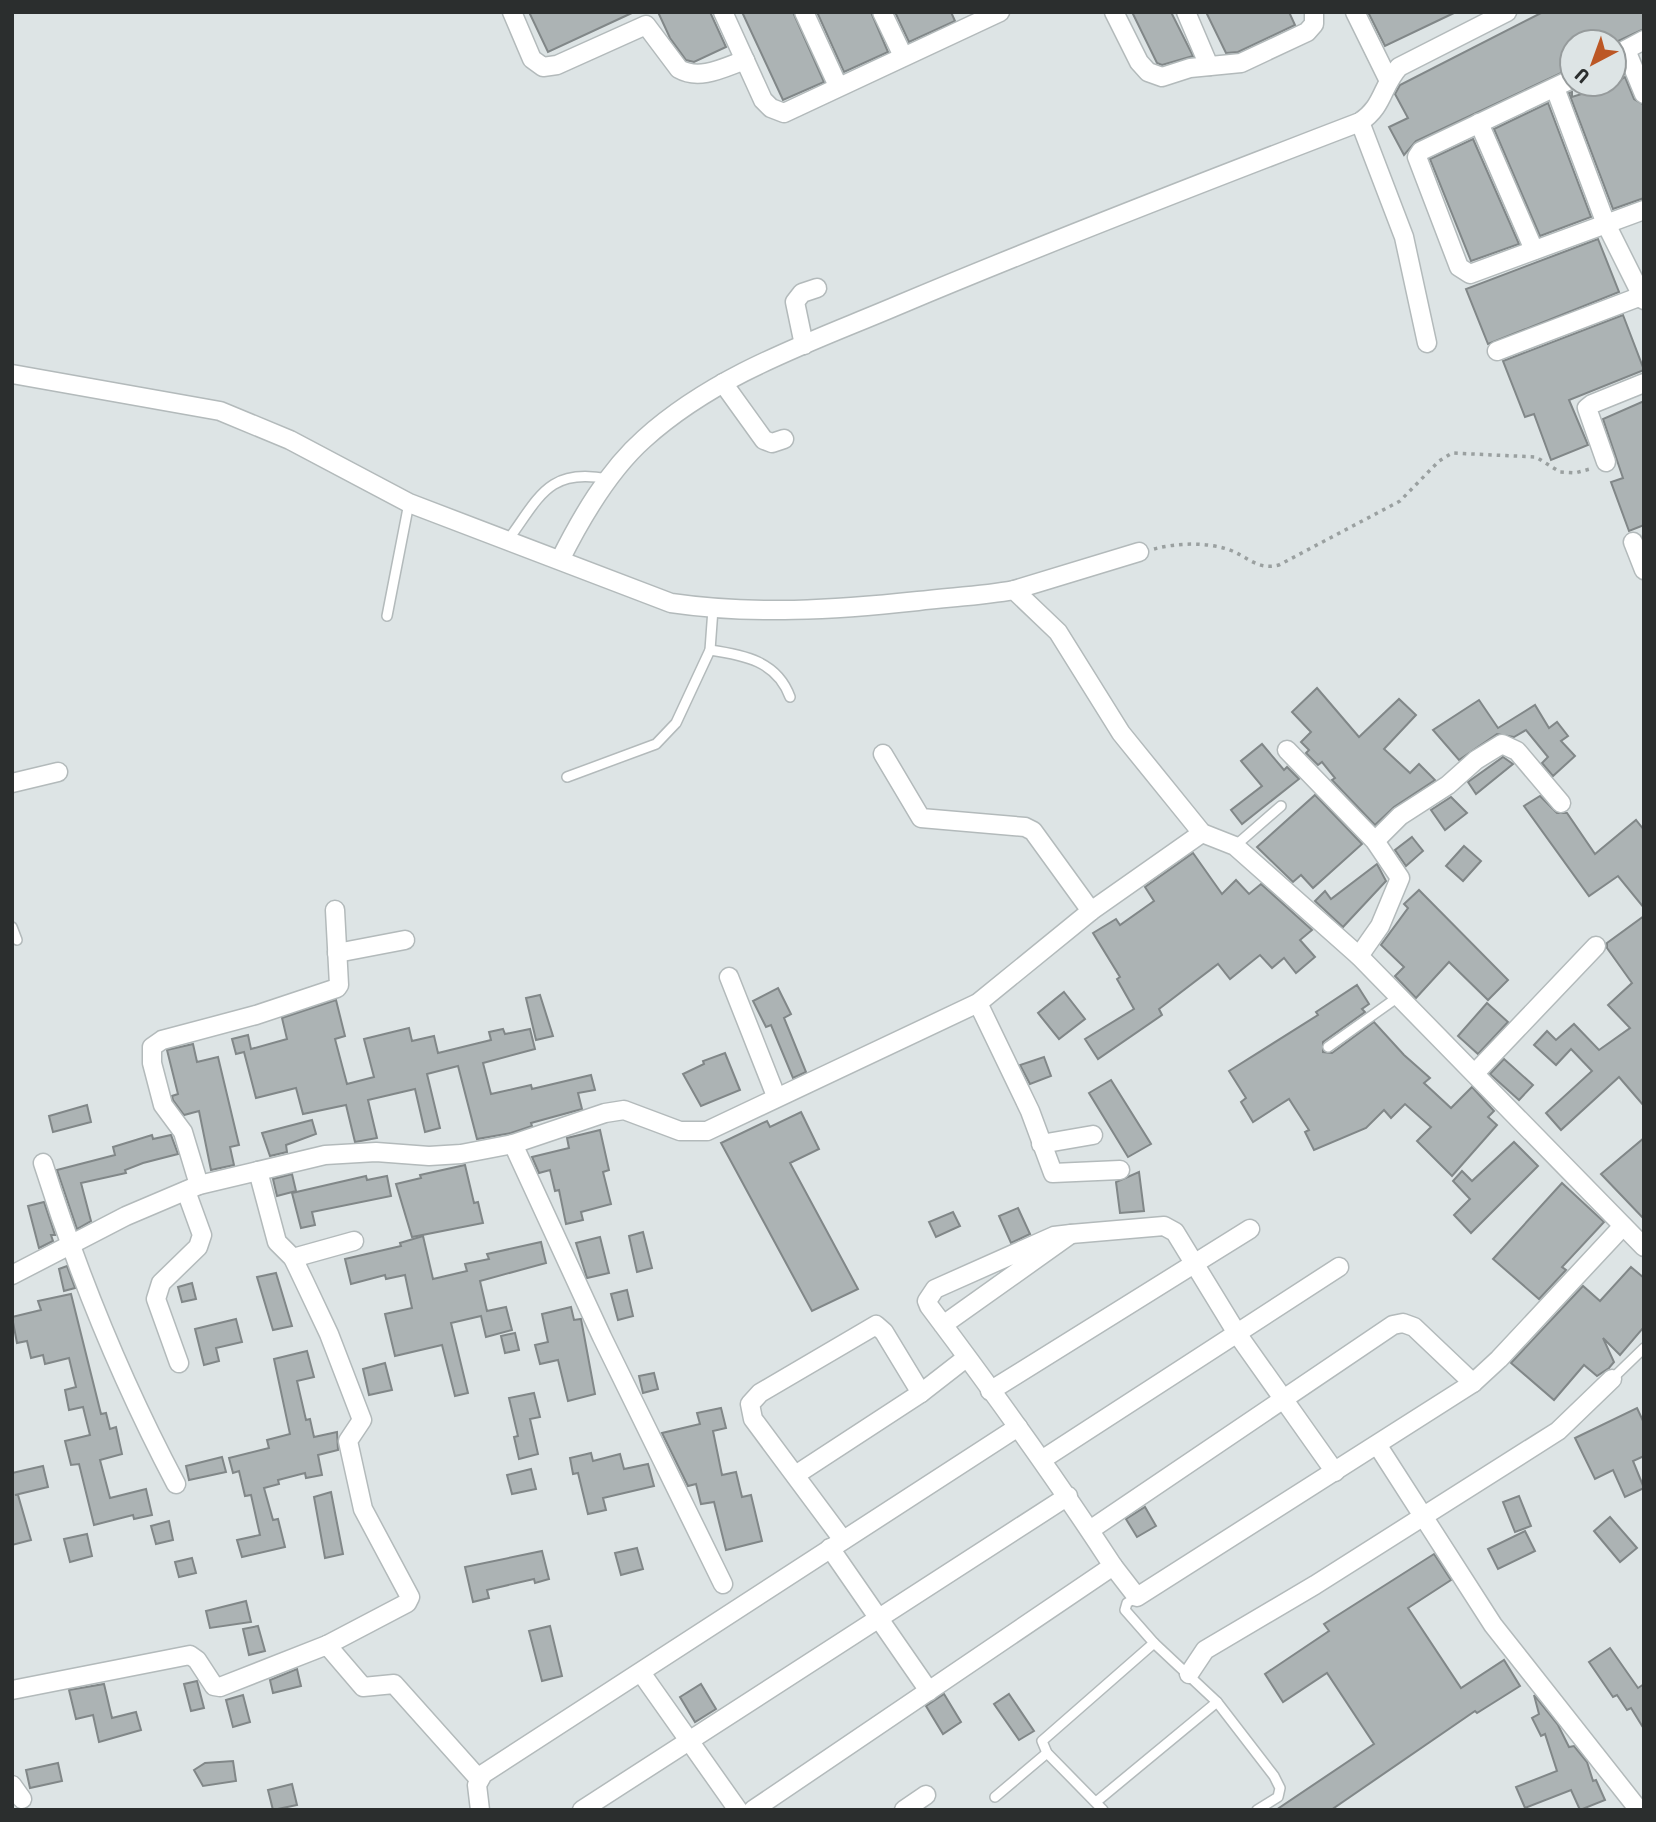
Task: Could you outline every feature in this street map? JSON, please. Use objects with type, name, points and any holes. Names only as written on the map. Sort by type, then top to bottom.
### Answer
[{"type":"street","points":[[512,12],[532,59],[543,67],[557,65],[646,24],[679,69],[686,73],[709,72],[745,60]]},
{"type":"street","points":[[723,12],[763,100],[779,112],[903,56],[971,18],[1000,12]]},
{"type":"street","points":[[804,12],[838,86]]},
{"type":"street","points":[[883,12],[903,56]]},
{"type":"street","points":[[1114,12],[1139,62],[1148,72],[1162,77],[1209,66],[1241,63],[1307,32],[1314,24],[1314,12]]},
{"type":"street","points":[[1186,12],[1209,66]]},
{"type":"street","points":[[1355,12],[1388,79]]},
{"type":"street","points":[[560,561],[578,523],[643,439],[723,383],[757,364],[981,271],[1360,122],[1380,104],[1388,79],[1399,67],[1507,12]]},
{"type":"street","points":[[1628,49],[1644,40]]},
{"type":"street","points":[[1628,67],[1644,94]]},
{"type":"street","points":[[1558,86],[1421,151],[1416,160],[1460,267],[1470,274],[1644,210]]},
{"type":"street","points":[[1497,351],[1643,297],[1606,224],[1555,88]]},
{"type":"street","points":[[1360,122],[1404,237],[1427,343]]},
{"type":"street","points":[[1479,123],[1534,250]]},
{"type":"street","points":[[804,345],[795,302],[802,293],[817,288]]},
{"type":"street","points":[[12,374],[220,411],[290,440],[409,503],[671,603],[713,609],[808,611],[971,597],[1014,590],[1139,552]]},
{"type":"street","points":[[723,383],[764,440],[772,443],[784,439]]},
{"type":"street","points":[[1606,462],[1587,408],[1644,383]]},
{"type":"street","points":[[1633,542],[1644,570]]},
{"type":"street","points":[[1014,590],[1030,601],[1058,632],[1121,733],[1202,834],[1235,846],[1359,956],[1636,1233],[1473,1383],[1378,1446],[1137,1597],[1113,1566],[1043,1459],[990,1391],[927,1301],[935,1289],[1054,1236],[1164,1226],[1175,1232],[1238,1335],[1335,1472]]},
{"type":"street","points":[[1375,841],[1400,816],[1448,785],[1476,760],[1502,744],[1517,751],[1561,803]]},
{"type":"street","points":[[1287,750],[1375,841],[1396,869],[1400,884],[1380,926],[1359,956]]},
{"type":"street","points":[[883,754],[921,818],[1025,827],[1033,831],[1091,911]]},
{"type":"street","points":[[12,783],[58,772]]},
{"type":"street","points":[[12,1275],[126,1216],[192,1188],[326,1155],[376,1152],[447,1156],[513,1144],[605,1113],[624,1110],[680,1131],[707,1131],[776,1096],[978,1003],[1091,911],[1202,834]]},
{"type":"street","points":[[179,1363],[156,1299],[161,1283],[198,1247],[202,1235],[183,1132],[163,1105],[152,1063],[152,1047],[162,1040],[333,991],[340,985],[335,911]]},
{"type":"street","points":[[337,953],[405,940]]},
{"type":"street","points":[[1476,1072],[1596,946]]},
{"type":"street","points":[[729,976],[776,1096]]},
{"type":"street","points":[[978,1003],[1030,1111],[1048,1166],[1056,1174],[1121,1170]]},
{"type":"street","points":[[1041,1144],[1093,1135]]},
{"type":"street","points":[[513,1144],[602,1337],[723,1584]]},
{"type":"street","points":[[43,1163],[70,1246],[141,1418],[176,1484]]},
{"type":"street","points":[[12,1690],[190,1655],[197,1660],[214,1686],[220,1687],[327,1645],[407,1603],[410,1597],[363,1510],[348,1441],[362,1420],[329,1334],[293,1258],[277,1242],[258,1171]]},
{"type":"street","points":[[990,1391],[1250,1228]]},
{"type":"street","points":[[943,1325],[1071,1234]]},
{"type":"street","points":[[293,1258],[354,1241]]},
{"type":"street","points":[[1043,1459],[1339,1268]]},
{"type":"street","points":[[1090,1530],[1392,1325],[1403,1323],[1414,1327],[1473,1383]]},
{"type":"street","points":[[921,1393],[884,1332],[876,1325],[760,1393],[750,1404],[753,1419],[797,1474],[879,1618],[929,1691]]},
{"type":"street","points":[[797,1474],[921,1393],[966,1358]]},
{"type":"street","points":[[1189,1674],[1205,1650],[1558,1431],[1612,1379]]},
{"type":"street","points":[[479,1779],[1018,1427]]},
{"type":"street","points":[[1378,1446],[1425,1515],[1493,1625],[1639,1810]]},
{"type":"street","points":[[582,1810],[1068,1496]]},
{"type":"street","points":[[753,1810],[1113,1566]]},
{"type":"street","points":[[327,1645],[363,1687],[394,1684],[479,1779],[477,1797],[480,1810]]},
{"type":"street","points":[[642,1674],[738,1810]]},
{"type":"street","points":[[905,1810],[926,1795]]},
{"type":"lane","points":[[508,540],[543,493],[563,478],[583,474],[609,480]]},
{"type":"lane","points":[[387,616],[409,503]]},
{"type":"lane","points":[[568,777],[656,744],[676,723],[710,650],[713,609]]},
{"type":"lane","points":[[710,650],[747,656],[760,662],[781,678],[790,697]]},
{"type":"lane","points":[[1235,846],[1280,806]]},
{"type":"lane","points":[[12,927],[17,940]]},
{"type":"lane","points":[[1328,1047],[1398,997]]},
{"type":"lane","points":[[1612,1379],[1644,1348]]},
{"type":"lane","points":[[1137,1597],[1127,1603],[1125,1610],[1154,1643],[1217,1702],[1279,1788],[1278,1797],[1257,1810]]},
{"type":"lane","points":[[1154,1643],[1044,1738],[1041,1745],[1100,1806],[1217,1702]]},
{"type":"lane","points":[[995,1797],[1046,1753]]},
{"type":"path","points":[[1139,552],[1166,546],[1216,546],[1269,568],[1400,501],[1439,461],[1452,453],[1536,457],[1548,467],[1575,473],[1602,468],[1606,462]]},
{"type":"building","points":[[529,12],[634,12],[548,52]]},
{"type":"building","points":[[658,12],[710,12],[726,47],[694,62],[686,60],[670,38]]},
{"type":"building","points":[[742,12],[793,12],[824,82],[783,100]]},
{"type":"building","points":[[817,12],[871,12],[888,52],[844,72]]},
{"type":"building","points":[[895,12],[951,12],[955,21],[909,42]]},
{"type":"building","points":[[1132,12],[1171,12],[1193,56],[1162,65],[1157,63]]},
{"type":"building","points":[[1206,12],[1289,12],[1295,25],[1238,52],[1226,53]]},
{"type":"building","points":[[1368,12],[1456,12],[1385,46]]},
{"type":"building","points":[[1543,12],[1644,12],[1644,29],[1628,36],[1628,28],[1558,28],[1558,75],[1416,141],[1404,155],[1389,127],[1408,118],[1395,94],[1400,85]]},
{"type":"building","points":[[1628,84],[1634,99],[1644,105],[1644,198],[1613,209],[1571,98],[1628,98]]},
{"type":"building","points":[[1548,103],[1591,217],[1540,236],[1494,129]]},
{"type":"building","points":[[1473,139],[1519,244],[1471,261],[1430,159]]},
{"type":"building","points":[[1598,239],[1619,292],[1488,344],[1466,289]]},
{"type":"building","points":[[1623,315],[1644,370],[1569,400],[1588,445],[1551,460],[1534,414],[1525,417],[1503,361]]},
{"type":"building","points":[[1644,401],[1644,525],[1629,531],[1611,482],[1623,478],[1603,419]]},
{"type":"building","points":[[1317,688],[1359,737],[1399,699],[1416,715],[1384,749],[1410,773],[1419,764],[1435,780],[1394,807],[1375,825],[1332,780],[1335,778],[1322,762],[1318,765],[1306,753],[1309,750],[1301,742],[1311,732],[1292,712]]},
{"type":"building","points":[[1479,700],[1498,728],[1535,705],[1549,728],[1557,722],[1568,736],[1561,741],[1575,756],[1553,776],[1542,763],[1548,757],[1526,730],[1514,737],[1497,734],[1459,760],[1433,730]]},
{"type":"building","points":[[1262,744],[1284,770],[1287,767],[1299,779],[1242,824],[1231,810],[1262,786],[1241,761]]},
{"type":"building","points":[[1503,757],[1513,764],[1476,794],[1468,782]]},
{"type":"building","points":[[1315,795],[1362,844],[1313,888],[1301,875],[1293,882],[1257,847]]},
{"type":"building","points":[[1540,796],[1557,813],[1567,813],[1595,854],[1636,820],[1644,830],[1644,908],[1618,876],[1589,896],[1524,806]]},
{"type":"building","points":[[1451,797],[1467,813],[1445,830],[1431,810]]},
{"type":"building","points":[[1412,837],[1423,851],[1406,866],[1395,850]]},
{"type":"building","points":[[1464,846],[1481,861],[1463,881],[1446,866]]},
{"type":"building","points":[[1193,853],[1222,894],[1236,880],[1249,894],[1261,884],[1312,930],[1300,940],[1315,957],[1296,973],[1284,958],[1272,968],[1260,955],[1230,979],[1218,964],[1159,1009],[1162,1015],[1098,1059],[1085,1039],[1134,1009],[1117,979],[1120,977],[1093,933],[1116,919],[1120,925],[1154,901],[1145,887]]},
{"type":"building","points":[[1377,864],[1386,881],[1343,927],[1315,901],[1325,891],[1331,899]]},
{"type":"building","points":[[1419,890],[1508,980],[1488,1000],[1449,962],[1416,998],[1395,976],[1404,967],[1381,945],[1408,908],[1404,904]]},
{"type":"building","points":[[1644,916],[1644,1106],[1619,1077],[1561,1130],[1546,1113],[1592,1071],[1571,1049],[1556,1065],[1534,1045],[1547,1031],[1556,1040],[1574,1024],[1599,1050],[1630,1028],[1608,1005],[1632,983],[1607,948],[1607,943]]},
{"type":"building","points":[[1357,985],[1369,1004],[1362,1009],[1365,1012],[1323,1042],[1323,1052],[1332,1053],[1374,1022],[1404,1055],[1430,1078],[1424,1083],[1451,1108],[1472,1087],[1494,1111],[1488,1117],[1497,1125],[1452,1176],[1417,1141],[1431,1127],[1405,1104],[1391,1118],[1384,1110],[1366,1128],[1314,1150],[1305,1132],[1309,1130],[1289,1099],[1253,1122],[1241,1102],[1246,1098],[1229,1071],[1318,1015],[1316,1012]]},
{"type":"building","points":[[778,988],[791,1014],[784,1018],[806,1072],[793,1078],[771,1025],[766,1027],[753,1001]]},
{"type":"building","points":[[1064,992],[1085,1019],[1059,1039],[1038,1013]]},
{"type":"building","points":[[540,995],[553,1036],[536,1040],[526,998]]},
{"type":"building","points":[[336,1000],[345,1036],[335,1039],[347,1084],[374,1077],[364,1039],[409,1028],[412,1041],[434,1036],[438,1053],[491,1040],[489,1032],[503,1029],[505,1034],[530,1029],[535,1049],[483,1063],[491,1094],[531,1085],[532,1089],[591,1075],[595,1090],[578,1093],[582,1109],[531,1123],[532,1126],[511,1133],[477,1139],[458,1066],[427,1074],[440,1128],[425,1132],[415,1089],[368,1100],[377,1138],[355,1142],[346,1105],[303,1114],[296,1088],[256,1098],[244,1052],[236,1054],[232,1039],[248,1035],[251,1049],[287,1039],[282,1018]]},
{"type":"building","points":[[1487,1003],[1508,1022],[1478,1054],[1458,1036]]},
{"type":"building","points":[[193,1044],[197,1062],[218,1057],[239,1145],[230,1147],[234,1165],[211,1170],[199,1111],[184,1115],[173,1100],[172,1096],[178,1094],[167,1050]]},
{"type":"building","points":[[725,1053],[740,1090],[701,1106],[683,1074],[704,1064],[703,1061]]},
{"type":"building","points":[[1044,1057],[1051,1076],[1030,1084],[1020,1065]]},
{"type":"building","points":[[1504,1059],[1533,1085],[1519,1100],[1490,1074]]},
{"type":"building","points":[[1111,1080],[1151,1144],[1128,1157],[1089,1093]]},
{"type":"building","points":[[87,1105],[91,1122],[53,1132],[49,1116]]},
{"type":"building","points":[[801,1112],[819,1149],[790,1163],[858,1289],[812,1311],[721,1143],[767,1121],[770,1127]]},
{"type":"building","points":[[312,1120],[316,1134],[286,1145],[287,1152],[270,1156],[262,1133]]},
{"type":"building","points":[[600,1130],[609,1170],[603,1172],[611,1204],[581,1212],[583,1220],[566,1224],[559,1190],[555,1191],[550,1170],[539,1173],[532,1157],[569,1148],[567,1138]]},
{"type":"building","points":[[152,1135],[153,1139],[171,1135],[178,1154],[143,1163],[125,1170],[126,1173],[81,1183],[91,1221],[77,1229],[57,1170],[115,1155],[113,1147]]},
{"type":"building","points":[[1644,1138],[1644,1219],[1601,1174]]},
{"type":"building","points":[[1514,1142],[1538,1166],[1471,1233],[1454,1215],[1470,1199],[1453,1181],[1462,1171],[1472,1181]]},
{"type":"building","points":[[465,1165],[474,1203],[478,1202],[483,1223],[412,1237],[396,1184],[421,1178],[420,1175]]},
{"type":"building","points":[[1139,1172],[1144,1211],[1120,1213],[1116,1182]]},
{"type":"building","points":[[292,1174],[296,1191],[277,1196],[273,1179]]},
{"type":"building","points":[[366,1176],[367,1180],[387,1176],[391,1196],[312,1212],[315,1225],[301,1228],[292,1193]]},
{"type":"building","points":[[1562,1183],[1604,1222],[1562,1267],[1566,1270],[1539,1299],[1493,1259]]},
{"type":"building","points":[[44,1202],[55,1235],[51,1235],[53,1241],[39,1248],[28,1206]]},
{"type":"building","points":[[1018,1208],[1030,1234],[1011,1243],[999,1216]]},
{"type":"building","points":[[953,1212],[960,1226],[936,1237],[929,1222]]},
{"type":"building","points":[[643,1232],[652,1268],[637,1272],[629,1236]]},
{"type":"building","points":[[423,1236],[433,1279],[467,1271],[465,1264],[489,1259],[487,1254],[541,1242],[546,1263],[480,1281],[487,1311],[506,1307],[512,1330],[486,1337],[481,1316],[451,1323],[468,1393],[455,1396],[442,1345],[395,1356],[385,1314],[412,1308],[405,1275],[386,1279],[385,1275],[351,1284],[345,1259],[401,1246],[400,1243]]},
{"type":"building","points":[[600,1237],[609,1273],[587,1278],[576,1243]]},
{"type":"building","points":[[67,1266],[75,1288],[64,1291],[59,1269]]},
{"type":"building","points":[[1631,1267],[1644,1278],[1644,1327],[1620,1355],[1603,1338],[1614,1362],[1597,1376],[1584,1365],[1554,1400],[1511,1363],[1583,1286],[1600,1301]]},
{"type":"building","points":[[276,1273],[292,1326],[273,1330],[257,1277]]},
{"type":"building","points":[[192,1283],[196,1299],[182,1302],[178,1287]]},
{"type":"building","points":[[627,1290],[633,1316],[618,1320],[611,1294]]},
{"type":"building","points":[[71,1294],[101,1414],[106,1413],[110,1429],[116,1427],[122,1454],[100,1460],[110,1498],[146,1489],[152,1515],[134,1519],[133,1515],[94,1525],[79,1464],[71,1465],[65,1441],[90,1435],[83,1407],[69,1410],[65,1390],[76,1387],[69,1358],[45,1364],[43,1355],[31,1358],[27,1341],[17,1343],[12,1317],[41,1310],[38,1301]]},
{"type":"building","points":[[571,1307],[574,1320],[581,1319],[595,1394],[568,1401],[558,1360],[540,1364],[535,1345],[548,1342],[542,1314]]},
{"type":"building","points":[[236,1319],[242,1342],[216,1348],[219,1361],[204,1365],[195,1329]]},
{"type":"building","points":[[515,1333],[519,1350],[505,1353],[501,1336]]},
{"type":"building","points":[[307,1351],[314,1377],[297,1381],[306,1420],[310,1419],[314,1437],[337,1432],[338,1450],[318,1455],[322,1475],[306,1478],[305,1473],[278,1480],[279,1484],[264,1488],[273,1520],[278,1519],[285,1547],[242,1557],[237,1540],[260,1535],[251,1495],[245,1496],[239,1471],[233,1473],[229,1458],[269,1448],[267,1440],[290,1434],[274,1359]]},
{"type":"building","points":[[385,1363],[392,1390],[369,1395],[363,1369]]},
{"type":"building","points":[[654,1373],[658,1389],[643,1393],[639,1376]]},
{"type":"building","points":[[534,1393],[540,1417],[530,1419],[538,1454],[519,1459],[514,1437],[518,1436],[509,1398]]},
{"type":"building","points":[[721,1408],[726,1428],[713,1431],[722,1475],[736,1472],[742,1497],[751,1495],[762,1541],[726,1550],[714,1502],[701,1504],[696,1484],[688,1486],[662,1433],[700,1424],[697,1413]]},
{"type":"building","points":[[1637,1408],[1644,1423],[1644,1456],[1633,1461],[1644,1488],[1625,1497],[1613,1470],[1595,1479],[1575,1438]]},
{"type":"building","points":[[591,1453],[593,1461],[620,1454],[624,1469],[648,1464],[654,1486],[603,1498],[606,1510],[588,1514],[578,1473],[573,1474],[570,1458]]},
{"type":"building","points":[[222,1457],[226,1472],[189,1480],[186,1466]]},
{"type":"building","points":[[43,1466],[48,1487],[15,1495],[18,1495],[31,1540],[12,1545],[12,1473]]},
{"type":"building","points":[[531,1469],[536,1489],[512,1494],[507,1475]]},
{"type":"building","points":[[331,1492],[343,1554],[325,1558],[314,1497]]},
{"type":"building","points":[[1519,1496],[1531,1526],[1515,1532],[1503,1502]]},
{"type":"building","points":[[1145,1507],[1156,1526],[1137,1537],[1126,1519]]},
{"type":"building","points":[[1610,1517],[1637,1548],[1620,1562],[1594,1531]]},
{"type":"building","points":[[169,1521],[173,1540],[156,1544],[151,1526]]},
{"type":"building","points":[[1525,1531],[1535,1551],[1498,1569],[1488,1549]]},
{"type":"building","points":[[87,1534],[92,1556],[70,1562],[64,1539]]},
{"type":"building","points":[[637,1548],[643,1569],[621,1575],[615,1553]]},
{"type":"building","points":[[542,1551],[549,1579],[535,1583],[534,1579],[487,1590],[489,1598],[473,1602],[465,1567]]},
{"type":"building","points":[[1434,1554],[1451,1580],[1408,1608],[1461,1688],[1504,1660],[1520,1686],[1477,1713],[1475,1711],[1331,1810],[1276,1810],[1374,1744],[1327,1673],[1283,1702],[1265,1674],[1329,1631],[1324,1624]]},
{"type":"building","points":[[192,1558],[196,1573],[179,1577],[175,1562]]},
{"type":"building","points":[[246,1601],[251,1622],[210,1628],[206,1611]]},
{"type":"building","points":[[258,1626],[265,1651],[249,1655],[243,1629]]},
{"type":"building","points":[[550,1626],[562,1676],[542,1681],[529,1631]]},
{"type":"building","points":[[1610,1648],[1638,1688],[1644,1684],[1644,1729],[1631,1708],[1627,1710],[1617,1695],[1613,1697],[1589,1662]]},
{"type":"building","points":[[297,1669],[301,1686],[273,1693],[270,1680]]},
{"type":"building","points":[[197,1681],[204,1708],[191,1711],[184,1684]]},
{"type":"building","points":[[104,1684],[112,1718],[136,1712],[141,1730],[99,1742],[93,1715],[76,1719],[69,1690]]},
{"type":"building","points":[[701,1684],[716,1709],[695,1722],[680,1697]]},
{"type":"building","points":[[944,1694],[961,1722],[943,1734],[926,1706]]},
{"type":"building","points":[[1009,1694],[1034,1731],[1019,1740],[994,1704]]},
{"type":"building","points":[[243,1695],[250,1722],[233,1727],[226,1700]]},
{"type":"building","points":[[1534,1695],[1558,1725],[1569,1747],[1574,1746],[1587,1762],[1593,1781],[1596,1780],[1605,1800],[1580,1810],[1571,1790],[1525,1808],[1516,1787],[1557,1771],[1545,1734],[1541,1736],[1532,1718],[1539,1714]]},
{"type":"building","points":[[233,1761],[236,1781],[203,1786],[194,1770],[205,1763]]},
{"type":"building","points":[[58,1763],[62,1781],[30,1788],[26,1770]]},
{"type":"building","points":[[292,1784],[297,1805],[273,1810],[268,1790]]}]
